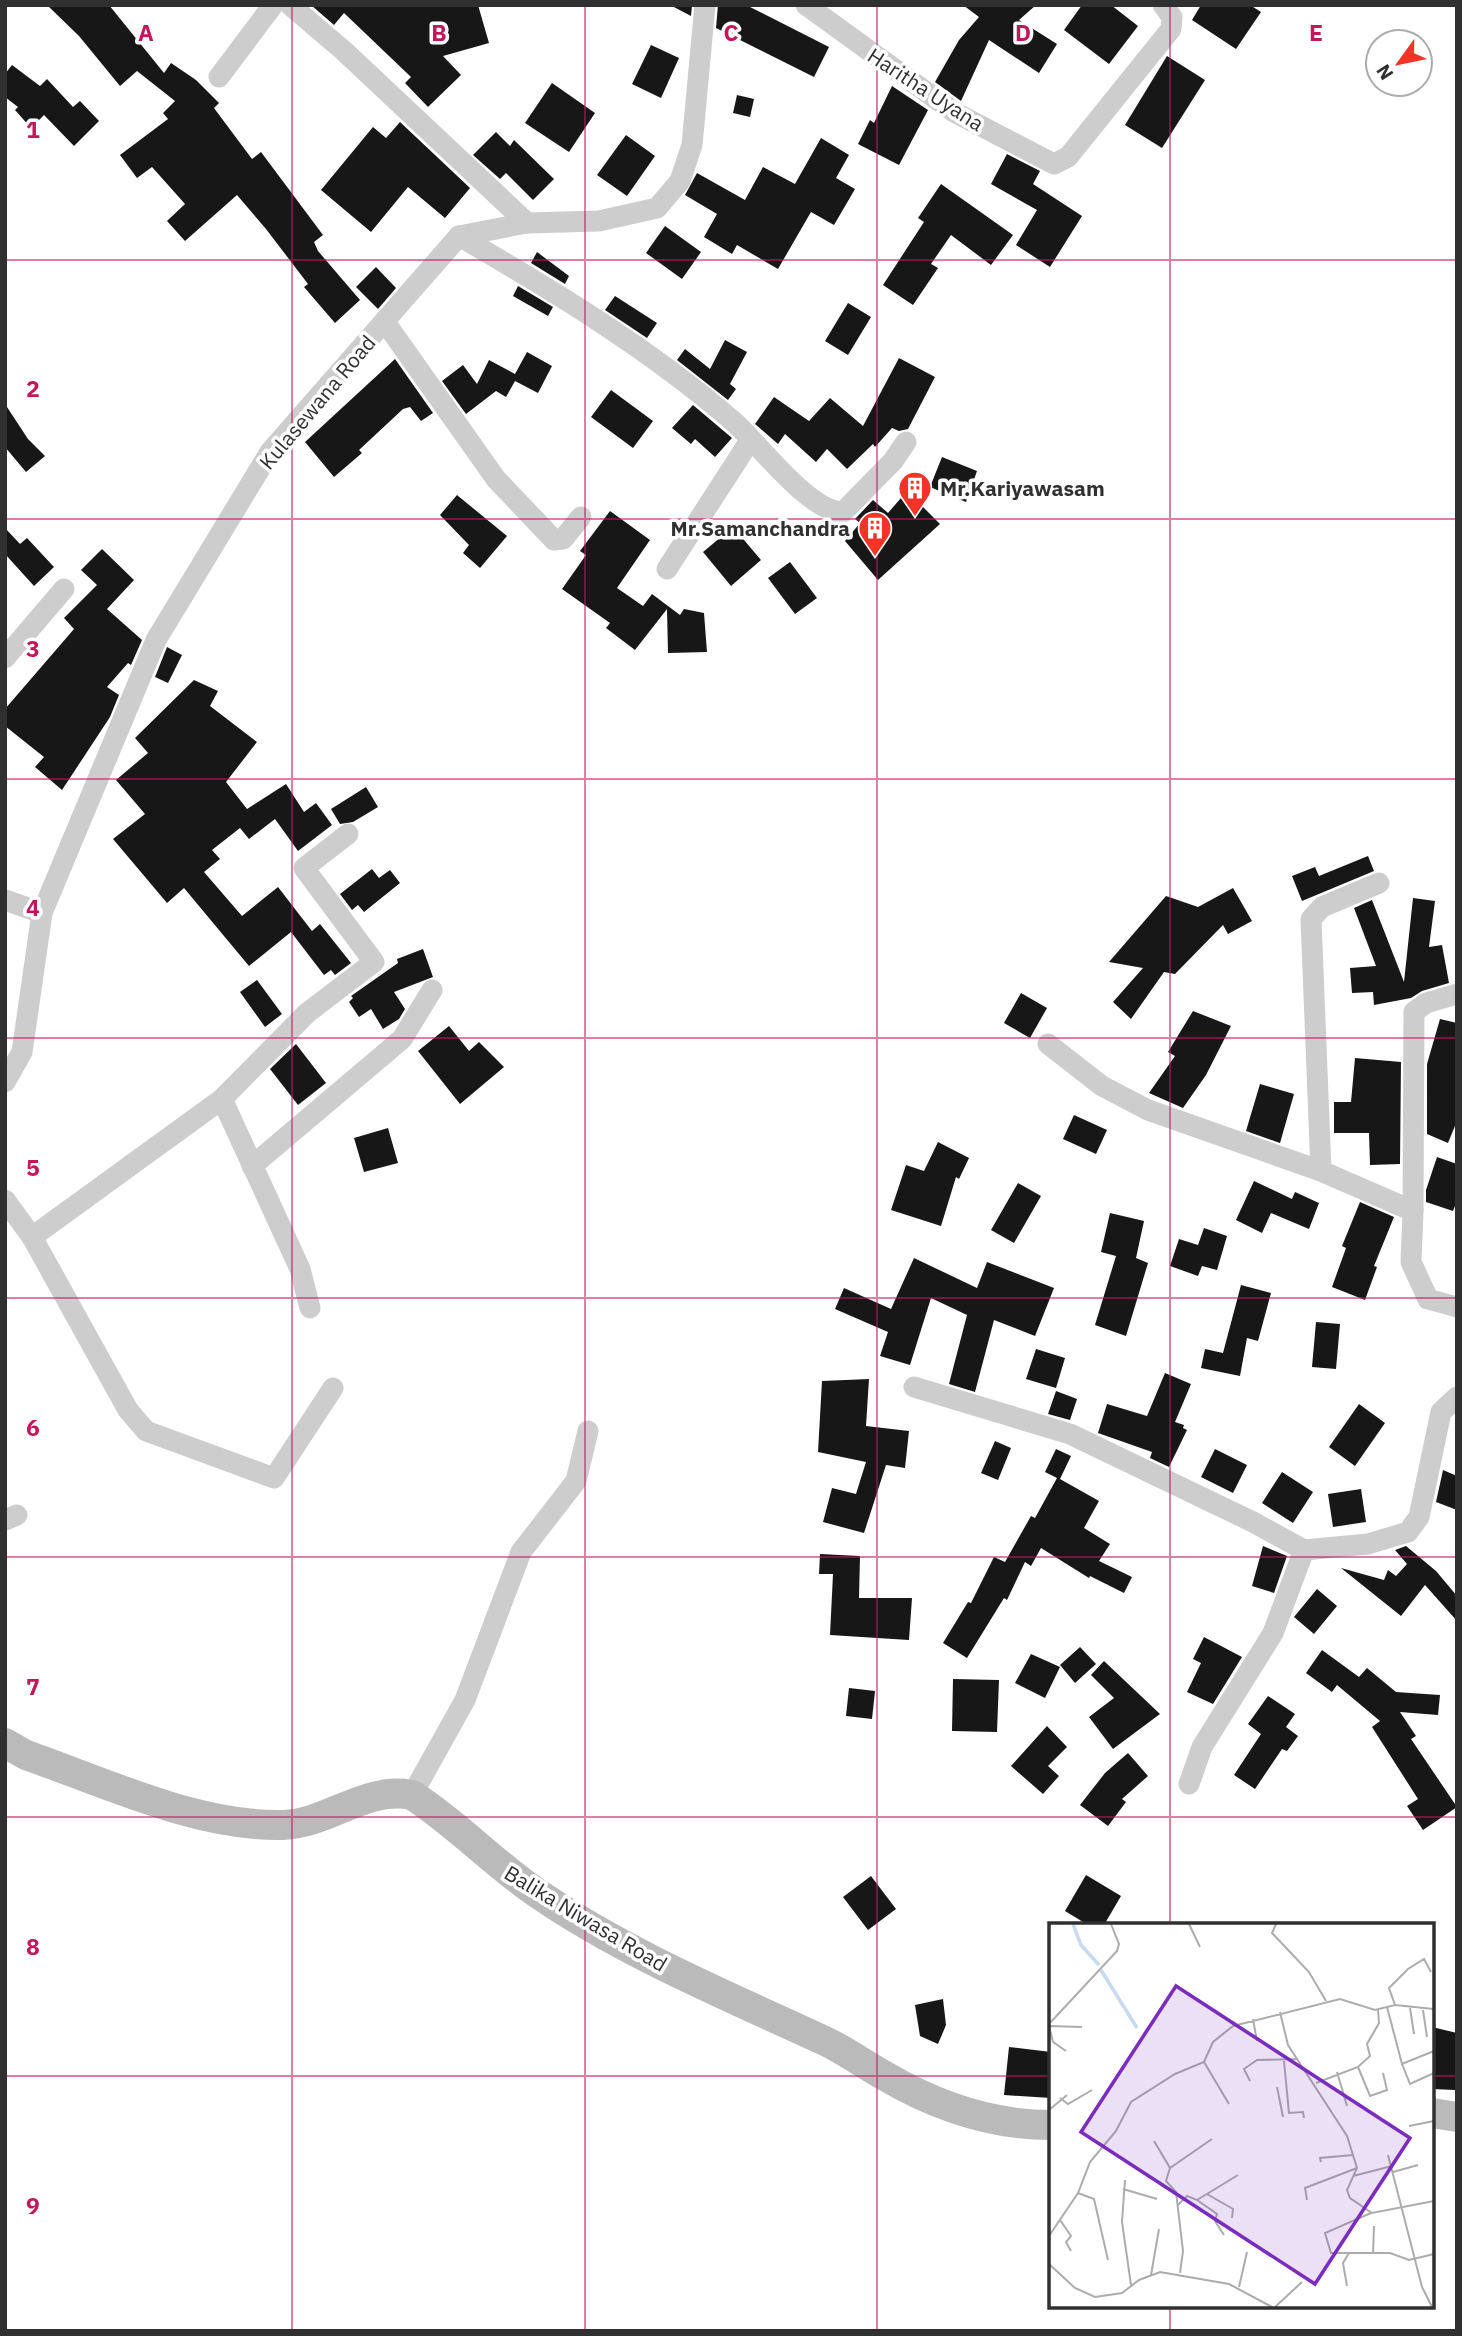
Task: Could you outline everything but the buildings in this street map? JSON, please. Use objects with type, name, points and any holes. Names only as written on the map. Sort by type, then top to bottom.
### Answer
[{"type":"street","points":[[219,78],[273,5]]},
{"type":"street","points":[[290,5],[344,51],[527,223]]},
{"type":"street","points":[[459,236],[527,223],[599,221],[657,208],[680,181],[692,145],[705,5]]},
{"type":"street","name":"Haritha Uyana","points":[[806,5],[954,112],[1054,164],[1068,157],[1171,29],[1172,17],[1163,5]]},
{"type":"street","points":[[459,236],[552,290],[734,422],[804,492],[831,512],[843,512],[893,461],[906,442]]},
{"type":"street","name":"Kulasewana Road","points":[[5,1082],[22,1052],[42,913],[156,640],[270,452],[459,236]]},
{"type":"street","points":[[385,322],[496,479],[554,540],[563,539],[581,517]]},
{"type":"street","points":[[667,569],[751,439]]},
{"type":"street","points":[[5,658],[64,589]]},
{"type":"street","points":[[33,1237],[222,1099],[307,1013],[374,962],[304,868],[348,834]]},
{"type":"street","points":[[1321,1171],[1311,919],[1322,907],[1379,883]]},
{"type":"street","points":[[5,900],[42,913]]},
{"type":"street","points":[[253,1166],[402,1039],[432,990]]},
{"type":"street","points":[[1457,994],[1426,1003],[1414,1012],[1411,1262],[1428,1299],[1457,1307]]},
{"type":"street","points":[[1048,1044],[1102,1086],[1148,1110],[1321,1171],[1413,1212]]},
{"type":"street","points":[[222,1099],[300,1269],[310,1308]]},
{"type":"street","points":[[5,1200],[33,1237],[128,1410],[146,1431],[274,1478],[333,1388]]},
{"type":"street","points":[[914,1387],[1070,1434],[1253,1522],[1304,1550],[1368,1544],[1408,1532],[1419,1517],[1441,1412],[1457,1397]]},
{"type":"street","points":[[5,1743],[26,1755],[225,1821],[284,1825],[303,1822],[392,1791],[412,1795],[465,1700],[521,1552],[576,1481],[588,1432]]},
{"type":"street","points":[[1189,1784],[1202,1747],[1273,1633],[1304,1550]]},
{"type":"street","name":"Balika Niwasa Road","points":[[412,1795],[429,1806],[487,1857],[539,1895],[620,1942],[841,2049],[886,2077],[936,2101],[977,2117],[1021,2125],[1049,2125]]},
{"type":"street","points":[[1434,2113],[1457,2117]]},
{"type":"place","name":"Mr.Kariyawasam","points":[[915,518]]},
{"type":"place","name":"Mr.Samanchandra","points":[[875,558]]}]
